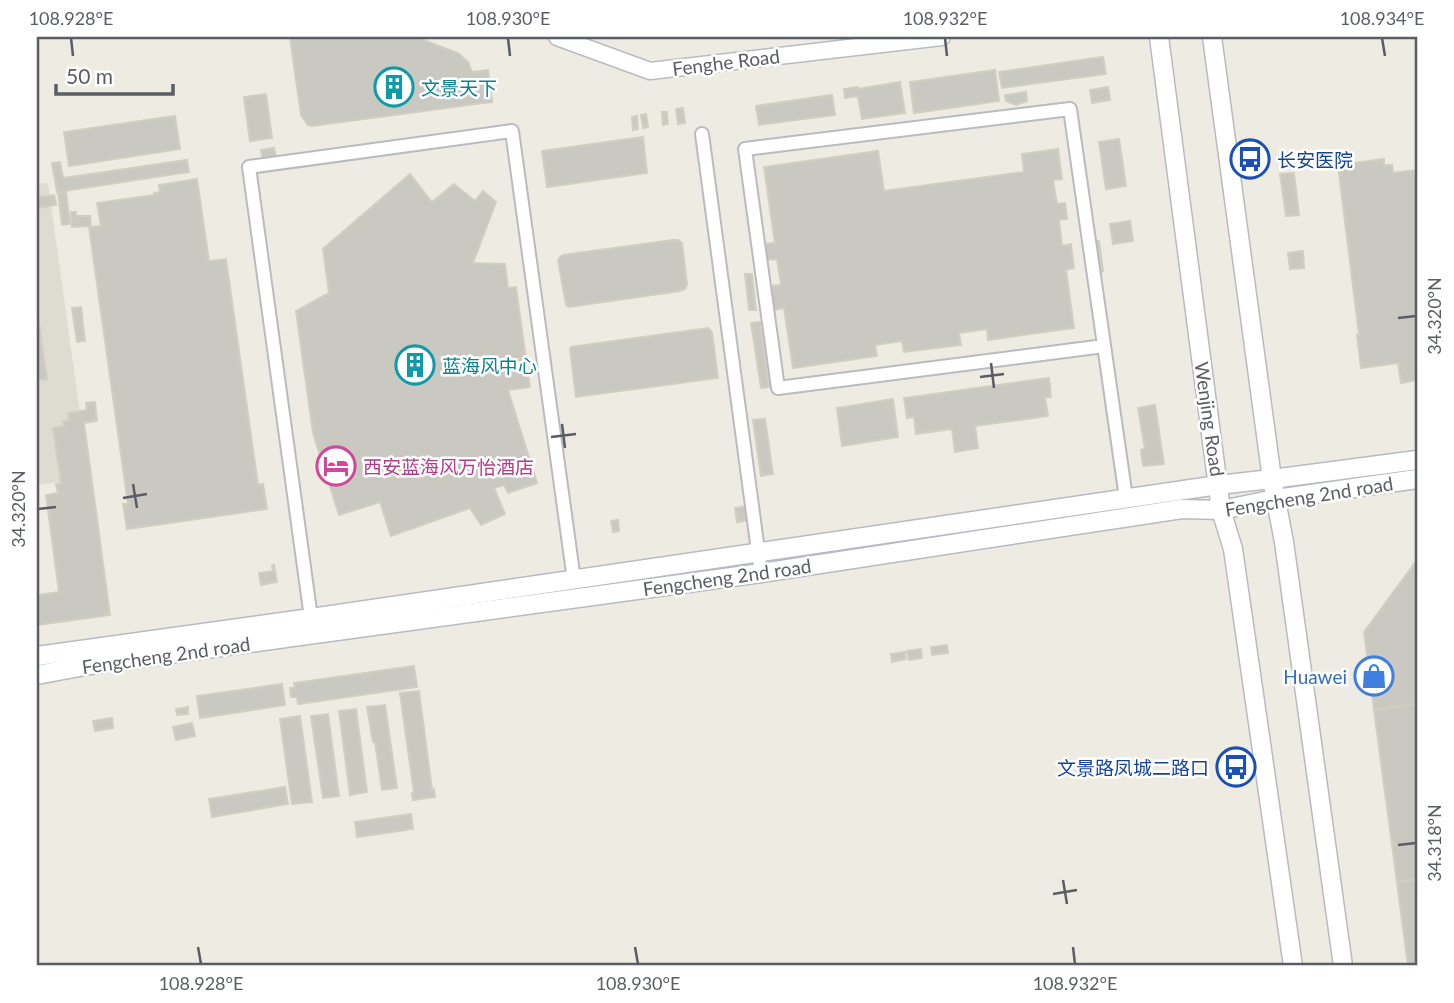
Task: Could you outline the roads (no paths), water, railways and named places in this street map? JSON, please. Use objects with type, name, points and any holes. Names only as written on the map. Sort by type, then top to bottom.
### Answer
[{"type":"main road","name":"Wenjing Road","points":[[1158,37],[1218,485],[1233,549],[1293,966]]},
{"type":"main road","points":[[1212,37],[1272,479],[1284,542],[1343,966]]},
{"type":"main road","name":"Fengcheng 2nd road","points":[[37,656],[1126,498],[1417,460]]},
{"type":"main road","name":"Fengcheng 2nd road","points":[[37,675],[90,664],[761,573],[1182,509],[1222,510],[1276,499],[1417,479]]},
{"type":"street","name":"Fenghe Road","points":[[558,37],[650,71],[942,37]]},
{"type":"street","points":[[1104,346],[778,388],[745,149],[1070,109],[1126,498]]},
{"type":"street","points":[[311,618],[249,167],[512,131],[574,580]]},
{"type":"street","points":[[702,134],[761,573]]},
{"type":"place","name":"文景天下","points":[[394,87]]},
{"type":"place","name":"长安医院","points":[[1250,159]]},
{"type":"place","name":"蓝海风中心","points":[[415,365]]},
{"type":"place","name":"西安蓝海风万怡酒店","points":[[336,466]]},
{"type":"place","name":"Huawei","points":[[1374,676]]},
{"type":"place","name":"文景路凤城二路口","points":[[1236,767]]}]
